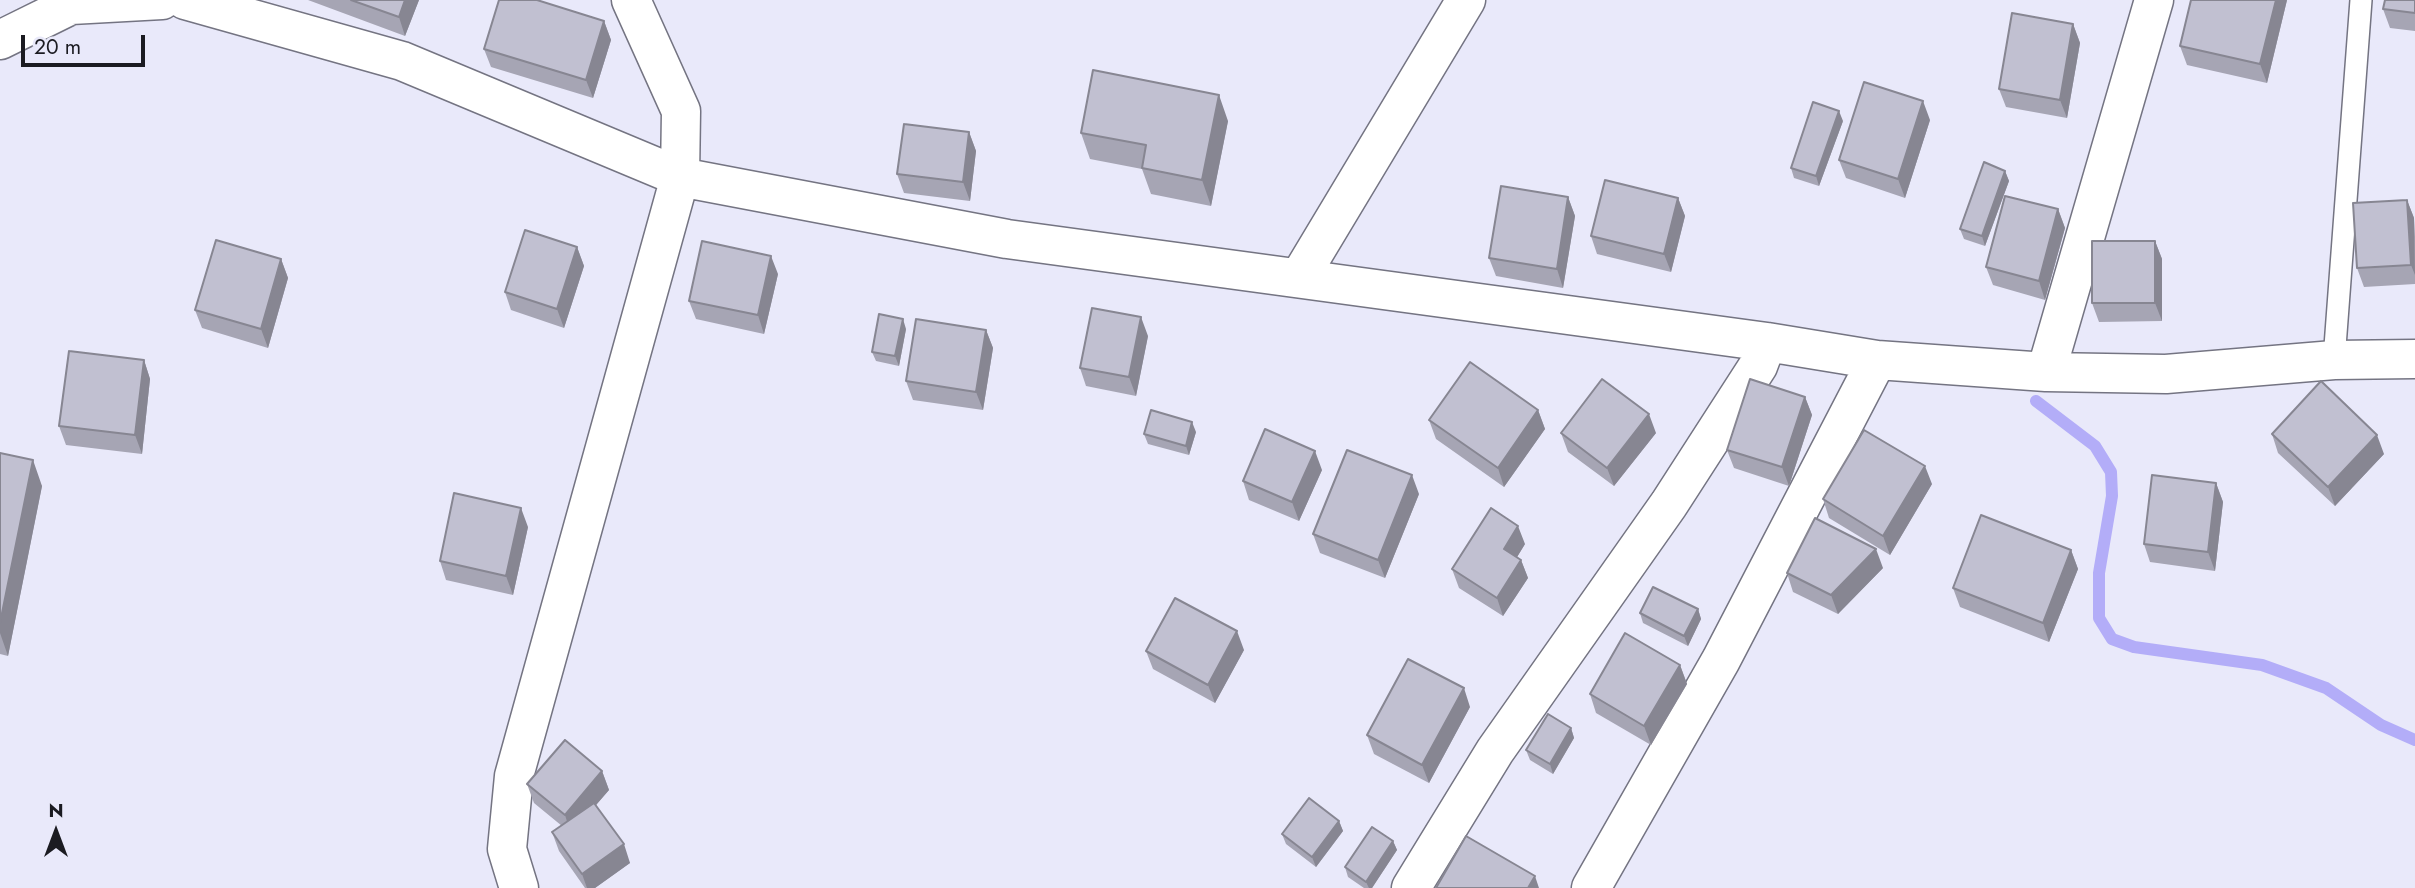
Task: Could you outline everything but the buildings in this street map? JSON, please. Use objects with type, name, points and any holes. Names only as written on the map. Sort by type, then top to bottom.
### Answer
[{"type":"street","points":[[0,40],[71,5],[162,0]]},
{"type":"street","points":[[185,0],[401,61],[680,177],[1007,239],[1767,342],[1877,360],[2046,372],[2166,374],[2334,360],[2415,359]]},
{"type":"street","points":[[519,888],[507,849],[514,776],[680,177],[681,111],[631,0]]},
{"type":"street","points":[[1299,278],[1466,0]]},
{"type":"street","points":[[2046,372],[2154,0]]},
{"type":"street","points":[[1411,888],[1494,751],[1676,492],[1758,366],[1767,342]]},
{"type":"street","points":[[1591,888],[1721,660],[1877,360]]},
{"type":"lane","points":[[2334,360],[2361,0]]},
{"type":"waterway","points":[[2036,401],[2095,446],[2111,472],[2112,496],[2099,573],[2099,618],[2112,639],[2134,647],[2262,665],[2326,688],[2381,725],[2415,740]]}]
